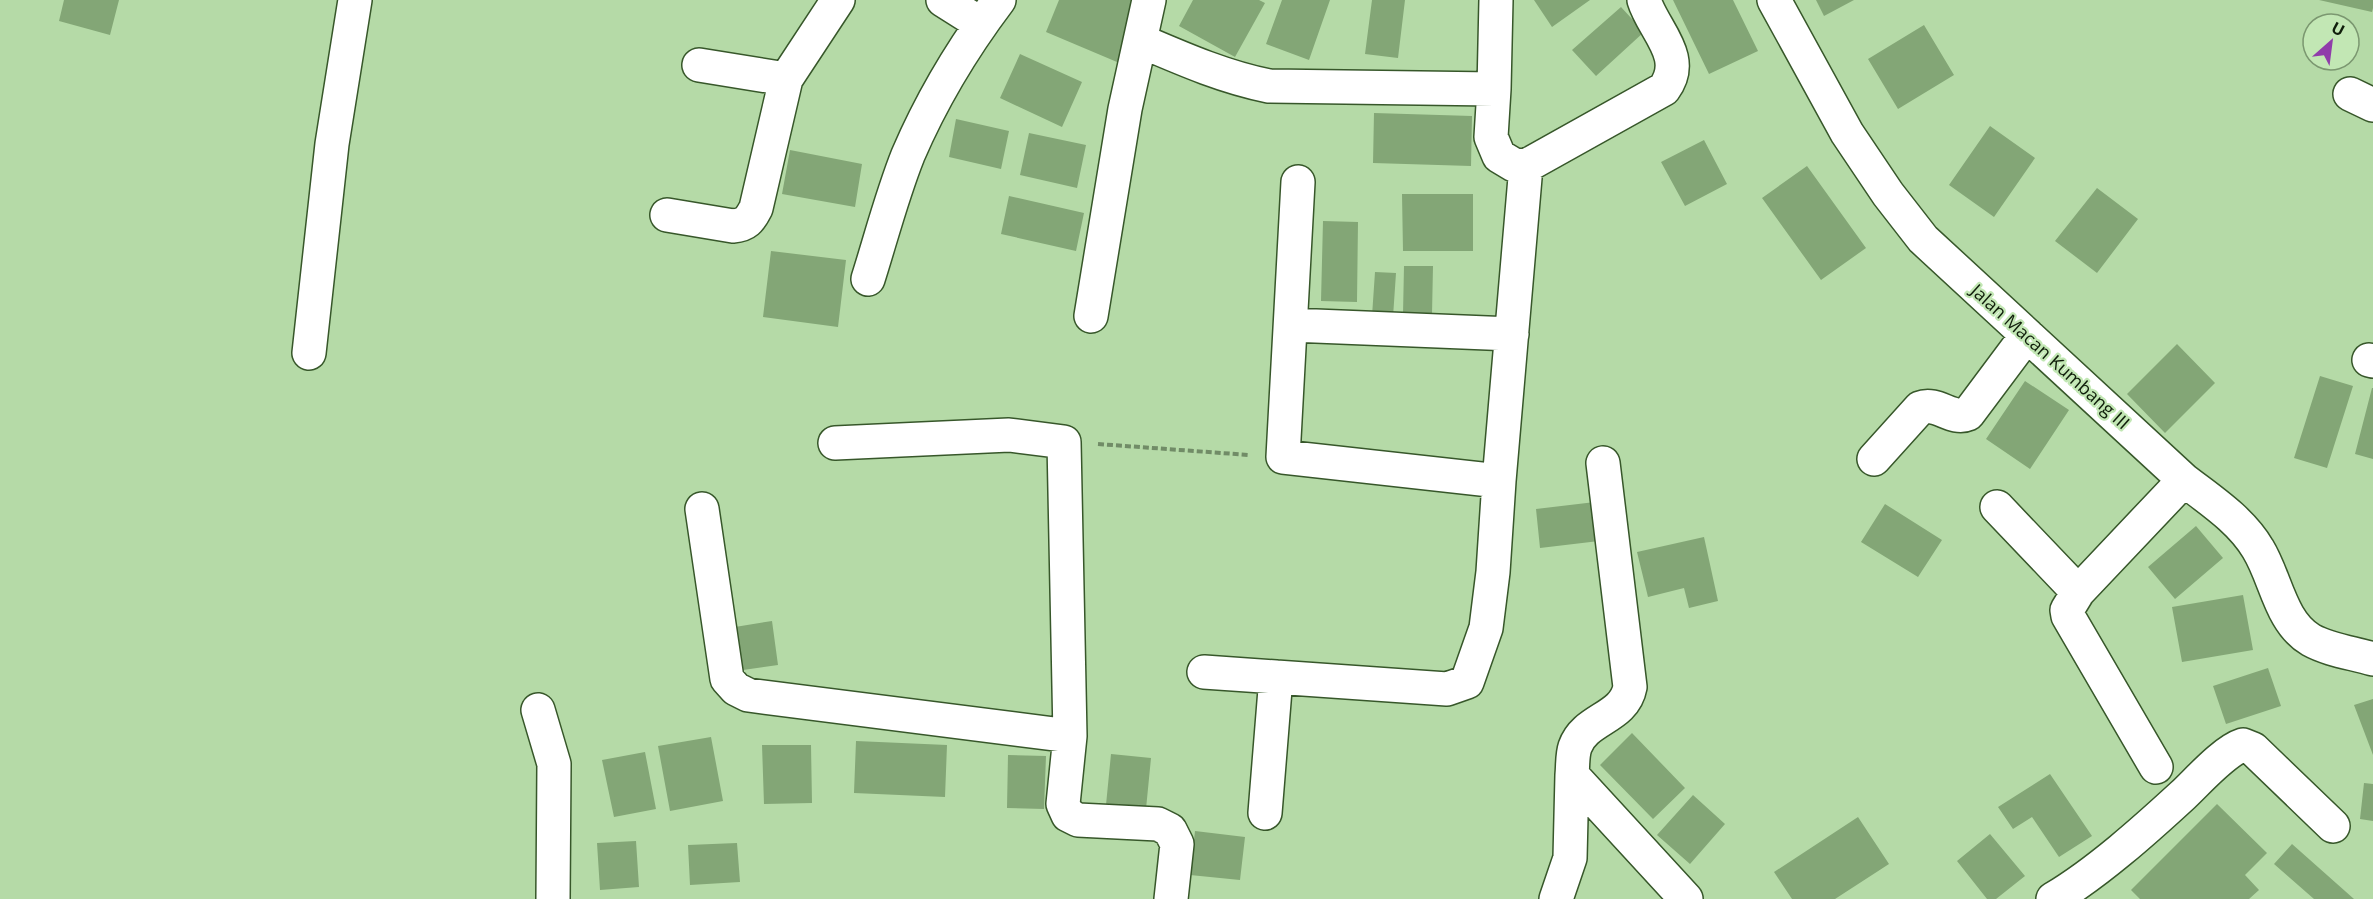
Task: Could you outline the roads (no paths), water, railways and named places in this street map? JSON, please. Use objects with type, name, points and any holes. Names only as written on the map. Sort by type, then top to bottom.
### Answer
[{"type":"street","points":[[309,352],[332,144],[355,0]]},
{"type":"street","points":[[666,215],[733,226],[743,225],[749,221],[756,208],[786,79],[838,0]]},
{"type":"street","points":[[868,279],[907,158],[932,102],[966,44],[990,12],[943,0]]},
{"type":"street","points":[[1090,316],[1123,120],[1149,0]]},
{"type":"street","points":[[1497,0],[1491,137],[1498,156],[1514,165],[1526,166],[1664,88],[1668,83],[1673,66],[1671,52],[1644,0]]},
{"type":"street","name":"Jalan Macan Kumbang III","points":[[1774,0],[1847,133],[1888,194],[1923,240],[2184,480],[2227,514],[2258,548],[2294,627],[2313,641],[2373,659]]},
{"type":"street","points":[[1141,41],[1238,80],[1269,86],[1494,89]]},
{"type":"street","points":[[699,65],[786,79]]},
{"type":"street","points":[[1203,672],[1447,689],[1467,682],[1486,628],[1493,572],[1526,166]]},
{"type":"street","points":[[1298,182],[1282,457],[1499,481]]},
{"type":"street","points":[[1291,325],[1512,334]]},
{"type":"street","points":[[1874,459],[1920,408],[1929,405],[1956,415],[1968,414],[2027,335]]},
{"type":"street","points":[[836,443],[1009,435],[1064,442],[1070,736],[1063,804],[1068,814],[1078,820],[1158,824],[1170,830],[1177,844],[1171,899]]},
{"type":"street","points":[[1556,899],[1570,858],[1573,753],[1579,738],[1587,729],[1624,704],[1630,687],[1603,463]]},
{"type":"street","points":[[2156,767],[2068,616],[2069,604],[2184,480]]},
{"type":"street","points":[[1996,507],[2078,592]]},
{"type":"street","points":[[702,509],[727,679],[736,689],[748,694],[1070,736]]},
{"type":"street","points":[[1265,813],[1276,677]]},
{"type":"street","points":[[538,710],[554,764],[553,899]]},
{"type":"street","points":[[2053,899],[2098,866],[2166,810],[2230,753],[2243,746],[2253,749],[2333,826]]},
{"type":"street","points":[[1572,776],[1686,899]]}]
